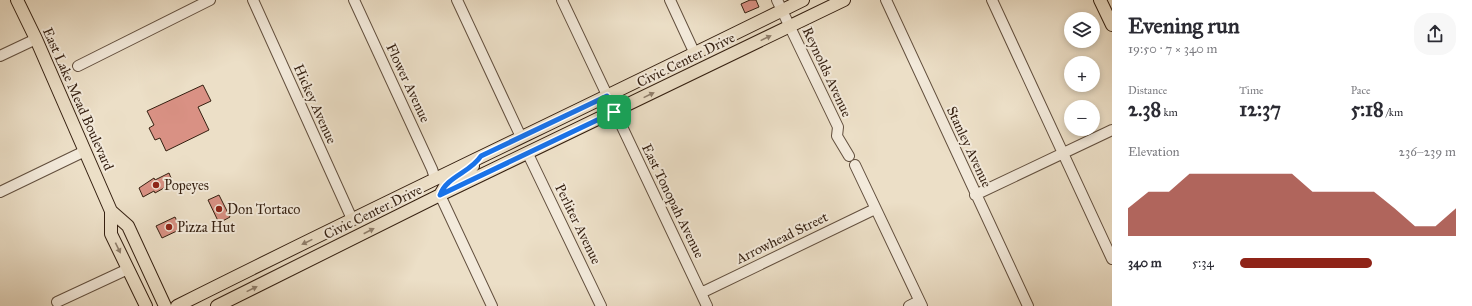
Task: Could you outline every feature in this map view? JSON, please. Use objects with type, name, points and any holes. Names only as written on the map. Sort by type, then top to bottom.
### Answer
[{"type":"main road","name":"East Lake Mead Boulevard","points":[[17,0],[36,39],[111,210],[128,226],[165,306]]},
{"type":"main road","name":"Civic Center Drive","points":[[177,306],[435,178],[695,54],[779,5],[803,0]]},
{"type":"main road","name":"Civic Center Drive","points":[[217,306],[440,195],[528,154],[844,0]]},
{"type":"main road","points":[[1100,0],[1112,25]]},
{"type":"main road","points":[[440,195],[447,183],[471,168],[481,156]]},
{"type":"main road","points":[[398,216],[413,203],[429,193],[435,183],[435,178]]},
{"type":"main road","name":"East Lake Mead Boulevard","points":[[111,210],[111,234],[146,306]]},
{"type":"street","points":[[78,66],[210,0]]},
{"type":"street","name":"Hickey Avenue","points":[[252,0],[352,219]]},
{"type":"street","name":"Flower Avenue","points":[[354,0],[435,178]]},
{"type":"street","points":[[457,0],[520,137]]},
{"type":"street","name":"East Tonopah Avenue","points":[[562,0],[614,112],[708,306]]},
{"type":"street","points":[[670,0],[695,54]]},
{"type":"street","name":"Stanley Avenue","points":[[886,0],[975,195],[1028,306]]},
{"type":"street","points":[[992,0],[1062,154],[1112,259]]},
{"type":"street","name":"Reynolds Avenue","points":[[779,5],[838,127],[837,136],[852,161],[921,303]]},
{"type":"street","points":[[0,56],[36,39]]},
{"type":"street","points":[[975,195],[1112,130]]},
{"type":"street","points":[[0,192],[85,151]]},
{"type":"street","name":"Perliter Avenue","points":[[528,154],[602,306]]},
{"type":"street","points":[[440,195],[492,306]]},
{"type":"street","name":"Arrowhead Street","points":[[701,293],[876,209]]},
{"type":"street","points":[[56,302],[128,269]]},
{"type":"street","points":[[909,306],[921,303]]},
{"type":"building","points":[[750,0],[756,0],[759,7],[745,13],[741,4]]},
{"type":"building","points":[[203,85],[211,101],[198,107],[209,130],[166,151],[160,138],[155,140],[149,128],[154,125],[147,111]]},
{"type":"building","name":"Popeyes","points":[[169,173],[173,183],[155,193],[154,191],[143,197],[139,188],[154,178],[155,180]]},
{"type":"building","name":"Don Tortaco","points":[[219,195],[230,217],[219,223],[208,200]]},
{"type":"building","name":"Pizza Hut","points":[[175,217],[181,229],[162,238],[156,226]]},
{"type":"place","name":"Popeyes","points":[[156,185]]},
{"type":"place","name":"Don Tortaco","points":[[219,209]]},
{"type":"place","name":"Pizza Hut","points":[[169,227]]},
{"type":"route","points":[[607,96],[614,112],[440,195],[447,183],[471,168],[481,156],[607,96]]}]
